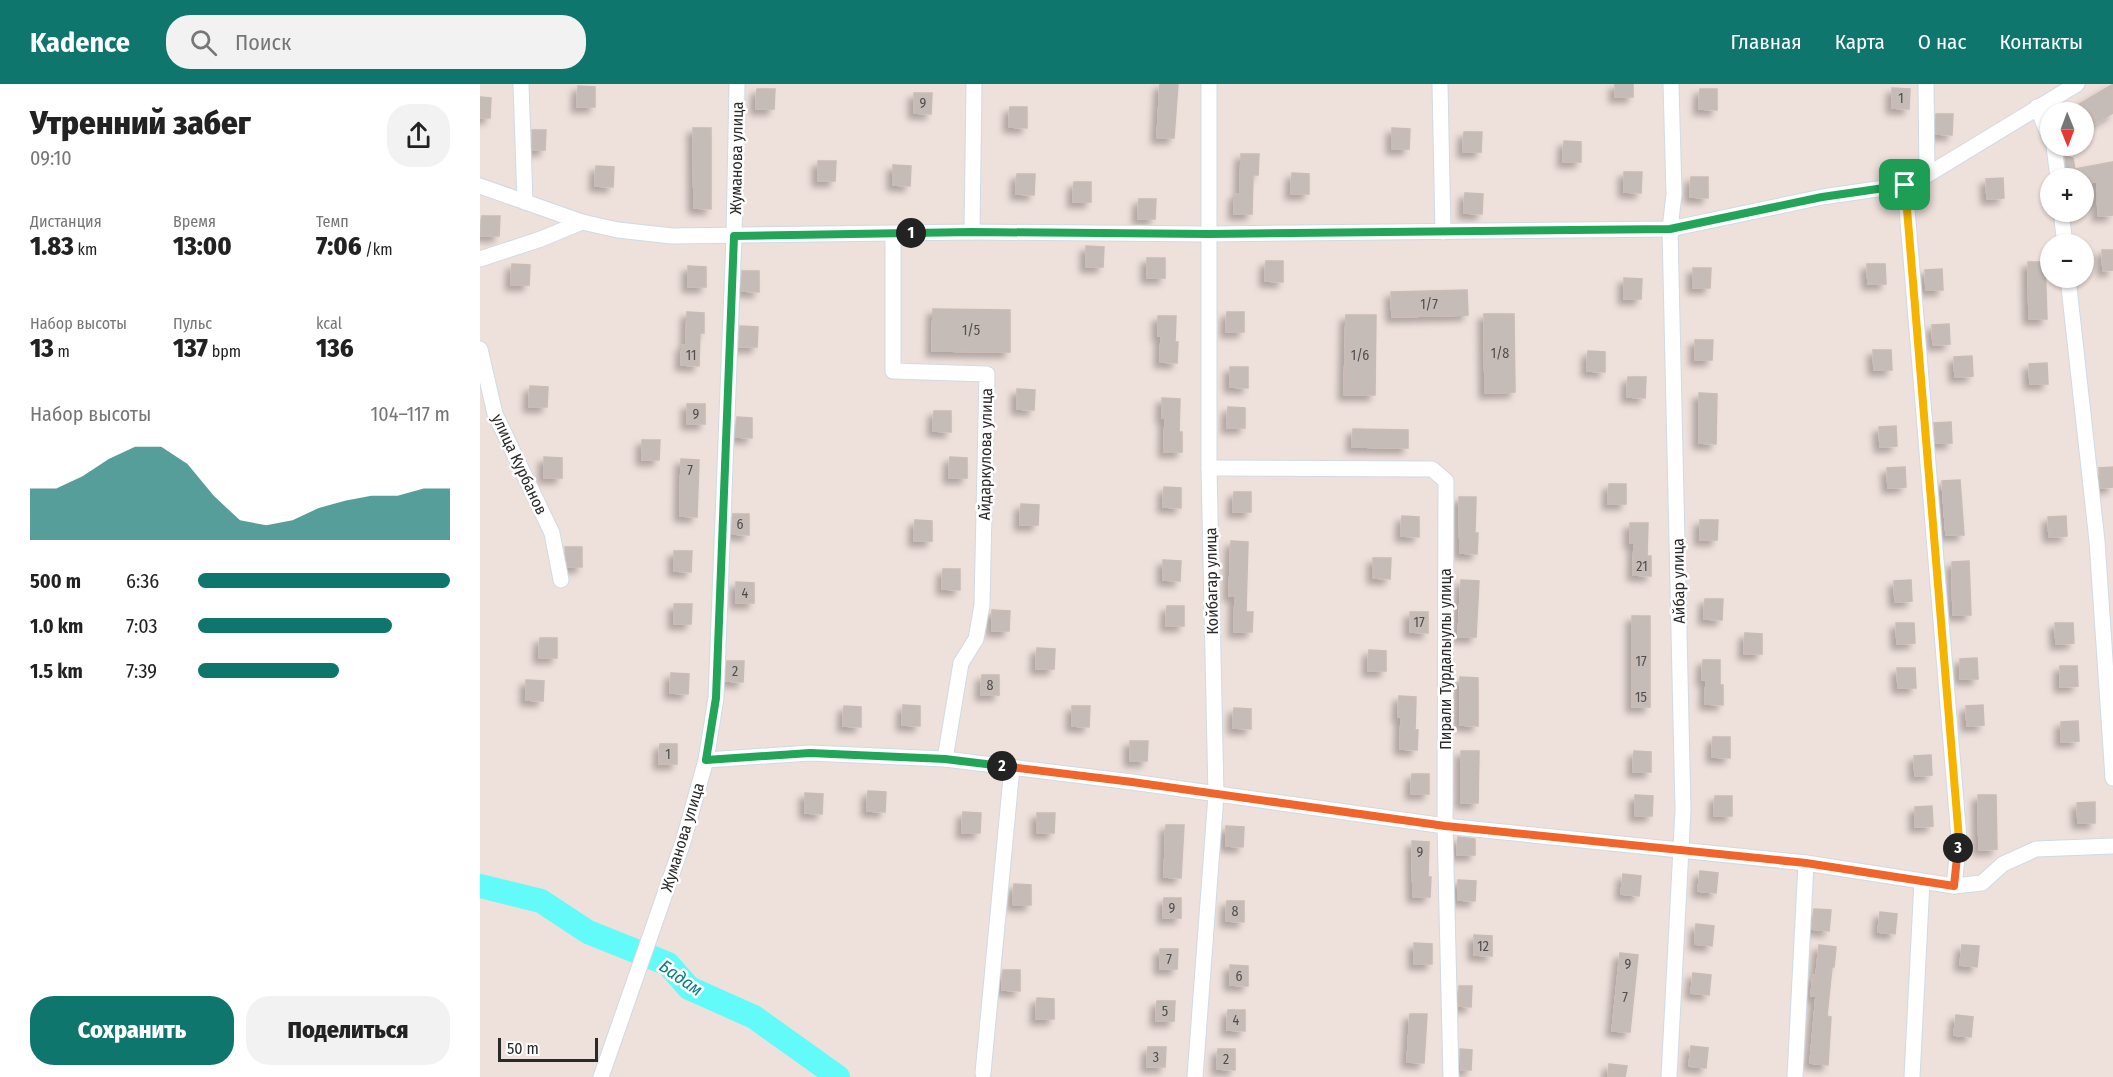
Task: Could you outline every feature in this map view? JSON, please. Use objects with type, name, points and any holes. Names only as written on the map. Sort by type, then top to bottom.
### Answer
[{"type":"street","points":[[521,84],[525,202]]},
{"type":"street","name":"Жуманова улица","points":[[601,1077],[682,842],[706,760],[716,698],[734,236],[737,84]]},
{"type":"street","points":[[972,232],[974,84]]},
{"type":"street","name":"Койбагар улица","points":[[1195,1077],[1216,795],[1209,468],[1209,84]]},
{"type":"street","points":[[1440,84],[1443,232]]},
{"type":"street","name":"Айбар улица","points":[[1669,1077],[1683,810],[1670,229],[1674,194],[1671,84]]},
{"type":"street","points":[[1926,84],[1927,175]]},
{"type":"street","points":[[480,186],[582,222],[618,230],[672,236],[972,232],[1209,234],[1670,229],[1822,197],[1905,185],[1927,175],[2077,84]]},
{"type":"street","points":[[2037,107],[2040,114]]},
{"type":"street","points":[[1905,185],[1959,839],[1954,886]]},
{"type":"street","points":[[480,259],[541,239],[582,222]]},
{"type":"street","name":"Айдаркулова улица","points":[[893,234],[892,371],[987,374],[982,606],[976,639],[961,663],[945,759]]},
{"type":"street","points":[[2069,288],[2097,541],[2113,778]]},
{"type":"street","name":"улица Курбанов","points":[[480,349],[495,414],[552,533],[561,580]]},
{"type":"street","name":"Пирали Турдалыулы улица","points":[[1209,468],[1432,469],[1446,481],[1445,826],[1450,1077]]},
{"type":"street","points":[[706,760],[810,753],[945,759],[1132,782],[1445,826],[1806,863],[1954,886],[1982,883],[2003,864],[2036,849],[2113,846]]},
{"type":"street","points":[[983,1073],[1012,767]]},
{"type":"street","points":[[1795,1077],[1806,863]]},
{"type":"street","points":[[1912,1077],[1922,881]]},
{"type":"building","points":[[1160,84],[1178,84],[1174,138],[1157,138]]},
{"type":"building","points":[[1615,84],[1633,84],[1633,97],[1615,97]]},
{"type":"building","points":[[2113,84],[2113,113],[2094,124],[2094,102],[2083,102]]},
{"type":"building","points":[[578,86],[595,87],[595,107],[577,107]]},
{"type":"building","points":[[1892,88],[1910,89],[1909,109],[1892,108]]},
{"type":"building","points":[[757,89],[775,89],[774,109],[756,109]]},
{"type":"building","points":[[1700,89],[1717,89],[1717,110],[1699,109]]},
{"type":"building","points":[[914,93],[932,93],[931,114],[914,113]]},
{"type":"building","points":[[480,97],[491,98],[490,118],[480,118]]},
{"type":"building","points":[[1010,107],[1027,107],[1027,128],[1009,127]]},
{"type":"building","points":[[1936,114],[1953,114],[1952,135],[1936,134]]},
{"type":"building","points":[[693,128],[711,128],[711,209],[694,208]]},
{"type":"building","points":[[1392,128],[1410,129],[1409,149],[1392,149]]},
{"type":"building","points":[[532,130],[546,130],[545,150],[533,150]]},
{"type":"building","points":[[1464,132],[1482,132],[1481,152],[1463,152]]},
{"type":"building","points":[[1564,141],[1581,142],[1581,162],[1563,162]]},
{"type":"building","points":[[1241,154],[1259,154],[1258,175],[1253,175],[1252,214],[1234,214],[1235,194],[1240,194]]},
{"type":"building","points":[[2065,156],[2073,158],[2075,168],[2067,168]]},
{"type":"building","points":[[818,161],[836,161],[835,181],[818,181]]},
{"type":"building","points":[[2113,162],[2113,215],[2098,216],[2097,182],[2094,182],[2094,168],[2080,168]]},
{"type":"building","points":[[893,165],[911,166],[910,186],[893,185]]},
{"type":"building","points":[[596,166],[614,167],[613,187],[595,186]]},
{"type":"building","points":[[1624,172],[1642,172],[1641,193],[1624,192]]},
{"type":"building","points":[[1292,173],[1309,174],[1309,194],[1291,194]]},
{"type":"building","points":[[1017,174],[1035,174],[1034,195],[1016,194]]},
{"type":"building","points":[[1691,177],[1708,177],[1708,198],[1690,197]]},
{"type":"building","points":[[2003,178],[2004,198],[1987,199],[1986,179]]},
{"type":"building","points":[[1074,182],[1091,182],[1091,202],[1073,202]]},
{"type":"building","points":[[1465,193],[1483,194],[1482,214],[1464,213]]},
{"type":"building","points":[[1139,199],[1156,199],[1155,219],[1138,219]]},
{"type":"building","points":[[482,216],[500,216],[499,236],[481,236]]},
{"type":"building","points":[[1086,246],[1104,247],[1103,267],[1086,267]]},
{"type":"building","points":[[2102,250],[2113,250],[2113,270],[2103,271]]},
{"type":"building","points":[[1147,258],[1165,258],[1165,278],[1147,278]]},
{"type":"building","points":[[1266,261],[1283,261],[1283,282],[1265,281]]},
{"type":"building","points":[[2028,262],[2040,262],[2040,288],[2046,288],[2047,319],[2029,319]]},
{"type":"building","points":[[512,264],[530,265],[529,285],[511,285]]},
{"type":"building","points":[[1867,264],[1885,264],[1886,284],[1868,284]]},
{"type":"building","points":[[688,266],[706,267],[706,287],[688,287]]},
{"type":"building","points":[[1693,268],[1711,268],[1710,288],[1693,288]]},
{"type":"building","points":[[1942,269],[1943,290],[1926,290],[1925,270]]},
{"type":"building","points":[[742,271],[759,271],[759,292],[742,291]]},
{"type":"building","points":[[1624,278],[1642,279],[1641,299],[1624,299]]},
{"type":"building","points":[[1467,290],[1468,315],[1392,317],[1391,292]]},
{"type":"building","points":[[933,309],[1010,310],[1010,352],[932,351]]},
{"type":"building","points":[[687,312],[704,313],[704,333],[700,333],[699,366],[681,365],[682,345],[686,345]]},
{"type":"building","points":[[1227,312],[1244,312],[1244,332],[1226,332]]},
{"type":"building","points":[[1484,314],[1514,314],[1515,392],[1485,393]]},
{"type":"building","points":[[1346,315],[1376,315],[1375,395],[1344,395]]},
{"type":"building","points":[[1158,316],[1176,316],[1177,363],[1160,362],[1161,336],[1158,336]]},
{"type":"building","points":[[1949,324],[1950,344],[1933,345],[1932,325]]},
{"type":"building","points":[[740,326],[758,327],[757,347],[739,347]]},
{"type":"building","points":[[1695,340],[1713,340],[1712,360],[1695,360]]},
{"type":"building","points":[[1873,350],[1891,350],[1892,370],[1874,370]]},
{"type":"building","points":[[1588,351],[1605,352],[1605,372],[1587,371]]},
{"type":"building","points":[[1972,356],[1973,376],[1955,377],[1954,357]]},
{"type":"building","points":[[2047,363],[2048,384],[2030,384],[2029,364]]},
{"type":"building","points":[[1230,367],[1248,367],[1248,388],[1230,387]]},
{"type":"building","points":[[1628,377],[1646,377],[1645,398],[1627,397]]},
{"type":"building","points":[[530,386],[548,387],[547,407],[529,407]]},
{"type":"building","points":[[1017,389],[1035,390],[1034,410],[1017,409]]},
{"type":"building","points":[[1699,393],[1717,394],[1716,444],[1699,443]]},
{"type":"building","points":[[1162,398],[1180,399],[1179,432],[1182,432],[1182,452],[1164,452],[1165,418],[1162,418]]},
{"type":"building","points":[[687,404],[705,404],[705,424],[687,424]]},
{"type":"building","points":[[1228,407],[1245,408],[1245,428],[1227,428]]},
{"type":"building","points":[[934,411],[951,411],[951,432],[933,431]]},
{"type":"building","points":[[737,417],[752,418],[752,438],[736,437]]},
{"type":"building","points":[[1951,422],[1952,443],[1936,443],[1934,423]]},
{"type":"building","points":[[1896,426],[1897,446],[1880,447],[1879,427]]},
{"type":"building","points":[[1353,429],[1408,430],[1408,448],[1352,447]]},
{"type":"building","points":[[642,440],[660,440],[659,460],[642,460]]},
{"type":"building","points":[[544,457],[562,458],[562,478],[544,478]]},
{"type":"building","points":[[950,457],[967,458],[967,478],[949,478]]},
{"type":"building","points":[[681,459],[699,460],[697,517],[680,516]]},
{"type":"building","points":[[1905,467],[1906,487],[1888,488],[1887,468]]},
{"type":"building","points":[[2113,467],[2113,487],[2101,488],[2099,468]]},
{"type":"building","points":[[1960,480],[1964,535],[1946,535],[1942,481]]},
{"type":"building","points":[[1609,484],[1626,484],[1626,504],[1608,504]]},
{"type":"building","points":[[1164,487],[1181,488],[1181,508],[1163,507]]},
{"type":"building","points":[[1234,492],[1251,492],[1251,512],[1233,512]]},
{"type":"building","points":[[1459,497],[1476,497],[1477,554],[1460,553]]},
{"type":"building","points":[[1021,504],[1039,505],[1038,525],[1020,525]]},
{"type":"building","points":[[733,514],[749,514],[749,535],[732,534]]},
{"type":"building","points":[[1402,516],[1419,517],[1419,537],[1401,536]]},
{"type":"building","points":[[2066,516],[2067,536],[2049,537],[2048,517]]},
{"type":"building","points":[[915,520],[932,521],[932,541],[914,541]]},
{"type":"building","points":[[1700,520],[1718,520],[1717,540],[1700,540]]},
{"type":"building","points":[[1630,523],[1648,523],[1647,556],[1651,556],[1651,576],[1633,575],[1634,543],[1630,543]]},
{"type":"building","points":[[1231,541],[1248,542],[1246,612],[1253,612],[1252,632],[1234,632],[1235,596],[1229,596]]},
{"type":"building","points":[[565,547],[582,547],[582,567],[568,567]]},
{"type":"building","points":[[674,551],[692,551],[691,572],[674,571]]},
{"type":"building","points":[[1373,558],[1391,558],[1390,579],[1373,578]]},
{"type":"building","points":[[1163,560],[1181,561],[1180,581],[1163,580]]},
{"type":"building","points":[[1969,561],[1971,615],[1953,615],[1952,562]]},
{"type":"building","points":[[943,569],[960,569],[960,590],[942,589]]},
{"type":"building","points":[[1461,580],[1479,581],[1476,637],[1458,637]]},
{"type":"building","points":[[1911,580],[1912,601],[1895,602],[1894,581]]},
{"type":"building","points":[[736,582],[754,583],[754,603],[736,603]]},
{"type":"building","points":[[1705,599],[1723,599],[1722,620],[1704,619]]},
{"type":"building","points":[[674,604],[692,604],[691,624],[674,624]]},
{"type":"building","points":[[1167,606],[1184,606],[1184,626],[1166,626]]},
{"type":"building","points":[[992,610],[1010,611],[1009,631],[992,631]]},
{"type":"building","points":[[1410,612],[1428,612],[1428,633],[1410,632]]},
{"type":"building","points":[[1632,616],[1650,616],[1650,707],[1632,707]]},
{"type":"building","points":[[1896,623],[1914,623],[1915,643],[1897,644]]},
{"type":"building","points":[[2055,623],[2073,623],[2074,643],[2056,644]]},
{"type":"building","points":[[1745,633],[1762,634],[1762,654],[1744,654]]},
{"type":"building","points":[[540,638],[557,638],[557,658],[539,658]]},
{"type":"building","points":[[1037,648],[1055,649],[1054,669],[1036,669]]},
{"type":"building","points":[[1369,650],[1386,651],[1386,671],[1368,671]]},
{"type":"building","points":[[1977,658],[1978,679],[1960,679],[1960,659]]},
{"type":"building","points":[[1703,660],[1720,660],[1723,705],[1705,704],[1706,680],[1702,680]]},
{"type":"building","points":[[727,661],[744,661],[743,682],[726,681]]},
{"type":"building","points":[[2060,666],[2077,666],[2078,686],[2060,687]]},
{"type":"building","points":[[1897,668],[1915,668],[1916,688],[1898,688]]},
{"type":"building","points":[[671,673],[689,674],[688,694],[670,693]]},
{"type":"building","points":[[982,675],[999,675],[999,695],[981,695]]},
{"type":"building","points":[[1460,677],[1478,678],[1478,726],[1460,725]]},
{"type":"building","points":[[526,680],[544,681],[543,701],[526,700]]},
{"type":"building","points":[[1399,696],[1416,697],[1417,750],[1400,749]]},
{"type":"building","points":[[903,705],[920,706],[920,726],[902,725]]},
{"type":"building","points":[[1983,705],[1984,725],[1967,726],[1966,706]]},
{"type":"building","points":[[844,706],[861,707],[861,727],[843,726]]},
{"type":"building","points":[[1072,706],[1090,706],[1089,727],[1072,726]]},
{"type":"building","points":[[1234,708],[1251,709],[1251,729],[1233,728]]},
{"type":"building","points":[[2078,721],[2079,741],[2061,742],[2061,722]]},
{"type":"building","points":[[1713,737],[1730,737],[1730,758],[1712,757]]},
{"type":"building","points":[[1130,741],[1148,741],[1147,761],[1130,761]]},
{"type":"building","points":[[660,744],[677,744],[677,764],[659,764]]},
{"type":"building","points":[[1461,751],[1479,751],[1478,803],[1461,803]]},
{"type":"building","points":[[1634,751],[1651,752],[1651,772],[1633,772]]},
{"type":"building","points":[[1931,755],[1932,775],[1915,776],[1914,756]]},
{"type":"building","points":[[1412,774],[1429,774],[1429,794],[1411,794]]},
{"type":"building","points":[[868,791],[886,792],[885,812],[867,811]]},
{"type":"building","points":[[805,793],[823,794],[822,814],[805,813]]},
{"type":"building","points":[[1635,795],[1653,796],[1652,816],[1635,816]]},
{"type":"building","points":[[1978,795],[1996,795],[1997,849],[1979,850]]},
{"type":"building","points":[[1715,796],[1732,796],[1732,816],[1714,816]]},
{"type":"building","points":[[2095,802],[2095,823],[2078,823],[2077,803]]},
{"type":"building","points":[[1932,806],[1933,826],[1915,827],[1915,807]]},
{"type":"building","points":[[963,812],[981,813],[980,833],[962,833]]},
{"type":"building","points":[[1037,813],[1055,813],[1054,833],[1037,833]]},
{"type":"building","points":[[1166,825],[1184,825],[1181,878],[1164,877]]},
{"type":"building","points":[[1226,826],[1244,827],[1243,847],[1226,846]]},
{"type":"building","points":[[1458,837],[1475,839],[1475,855],[1457,855]]},
{"type":"building","points":[[1412,841],[1429,842],[1430,897],[1413,897]]},
{"type":"building","points":[[1700,871],[1718,873],[1716,893],[1698,891]]},
{"type":"building","points":[[1623,874],[1641,876],[1639,896],[1621,894]]},
{"type":"building","points":[[1458,880],[1476,881],[1475,901],[1458,900]]},
{"type":"building","points":[[1014,884],[1031,885],[1031,905],[1013,905]]},
{"type":"building","points":[[1164,898],[1181,898],[1181,918],[1163,918]]},
{"type":"building","points":[[1227,901],[1244,901],[1244,922],[1226,921]]},
{"type":"building","points":[[1814,909],[1831,910],[1829,931],[1812,929]]},
{"type":"building","points":[[1880,912],[1897,914],[1895,934],[1878,932]]},
{"type":"building","points":[[1696,924],[1714,926],[1712,946],[1695,944]]},
{"type":"building","points":[[1474,935],[1492,936],[1492,956],[1474,955]]},
{"type":"building","points":[[1414,943],[1432,944],[1432,964],[1414,964]]},
{"type":"building","points":[[1819,945],[1836,947],[1827,1016],[1831,1017],[1828,1065],[1810,1063],[1816,996],[1811,996],[1813,975],[1816,976]]},
{"type":"building","points":[[1962,945],[1979,946],[1977,967],[1960,965]]},
{"type":"building","points":[[1160,949],[1178,949],[1177,969],[1160,969]]},
{"type":"building","points":[[1620,953],[1638,955],[1630,1032],[1612,1031]]},
{"type":"building","points":[[1230,965],[1248,966],[1248,986],[1230,985]]},
{"type":"building","points":[[1003,970],[1020,970],[1020,991],[1002,990]]},
{"type":"building","points":[[1693,973],[1711,975],[1709,995],[1691,993]]},
{"type":"building","points":[[1459,986],[1472,986],[1471,1007],[1459,1006]]},
{"type":"building","points":[[1037,998],[1054,999],[1054,1019],[1036,1019]]},
{"type":"building","points":[[1157,1001],[1175,1001],[1174,1021],[1156,1021]]},
{"type":"building","points":[[1228,1010],[1245,1010],[1245,1031],[1227,1030]]},
{"type":"building","points":[[1410,1014],[1427,1014],[1424,1063],[1407,1062]]},
{"type":"building","points":[[1956,1015],[1973,1017],[1971,1037],[1954,1035]]},
{"type":"building","points":[[1691,1046],[1708,1048],[1706,1068],[1689,1066]]},
{"type":"building","points":[[1148,1047],[1166,1047],[1165,1067],[1147,1067]]},
{"type":"building","points":[[1218,1049],[1235,1049],[1235,1070],[1217,1069]]},
{"type":"building","points":[[1460,1049],[1472,1050],[1471,1070],[1461,1070]]},
{"type":"building","points":[[1609,1064],[1627,1066],[1625,1077],[1608,1077]]},
{"type":"waterway","name":"Бадам","points":[[480,886],[541,901],[588,932],[668,964],[689,988],[754,1017],[838,1077]]},
{"type":"route","points":[[1905,185],[1959,839],[1954,886],[1806,863],[1445,826],[1132,782],[945,759],[810,753],[706,760],[716,698],[734,236],[972,232],[1209,234],[1670,229],[1822,197],[1905,185]]}]
